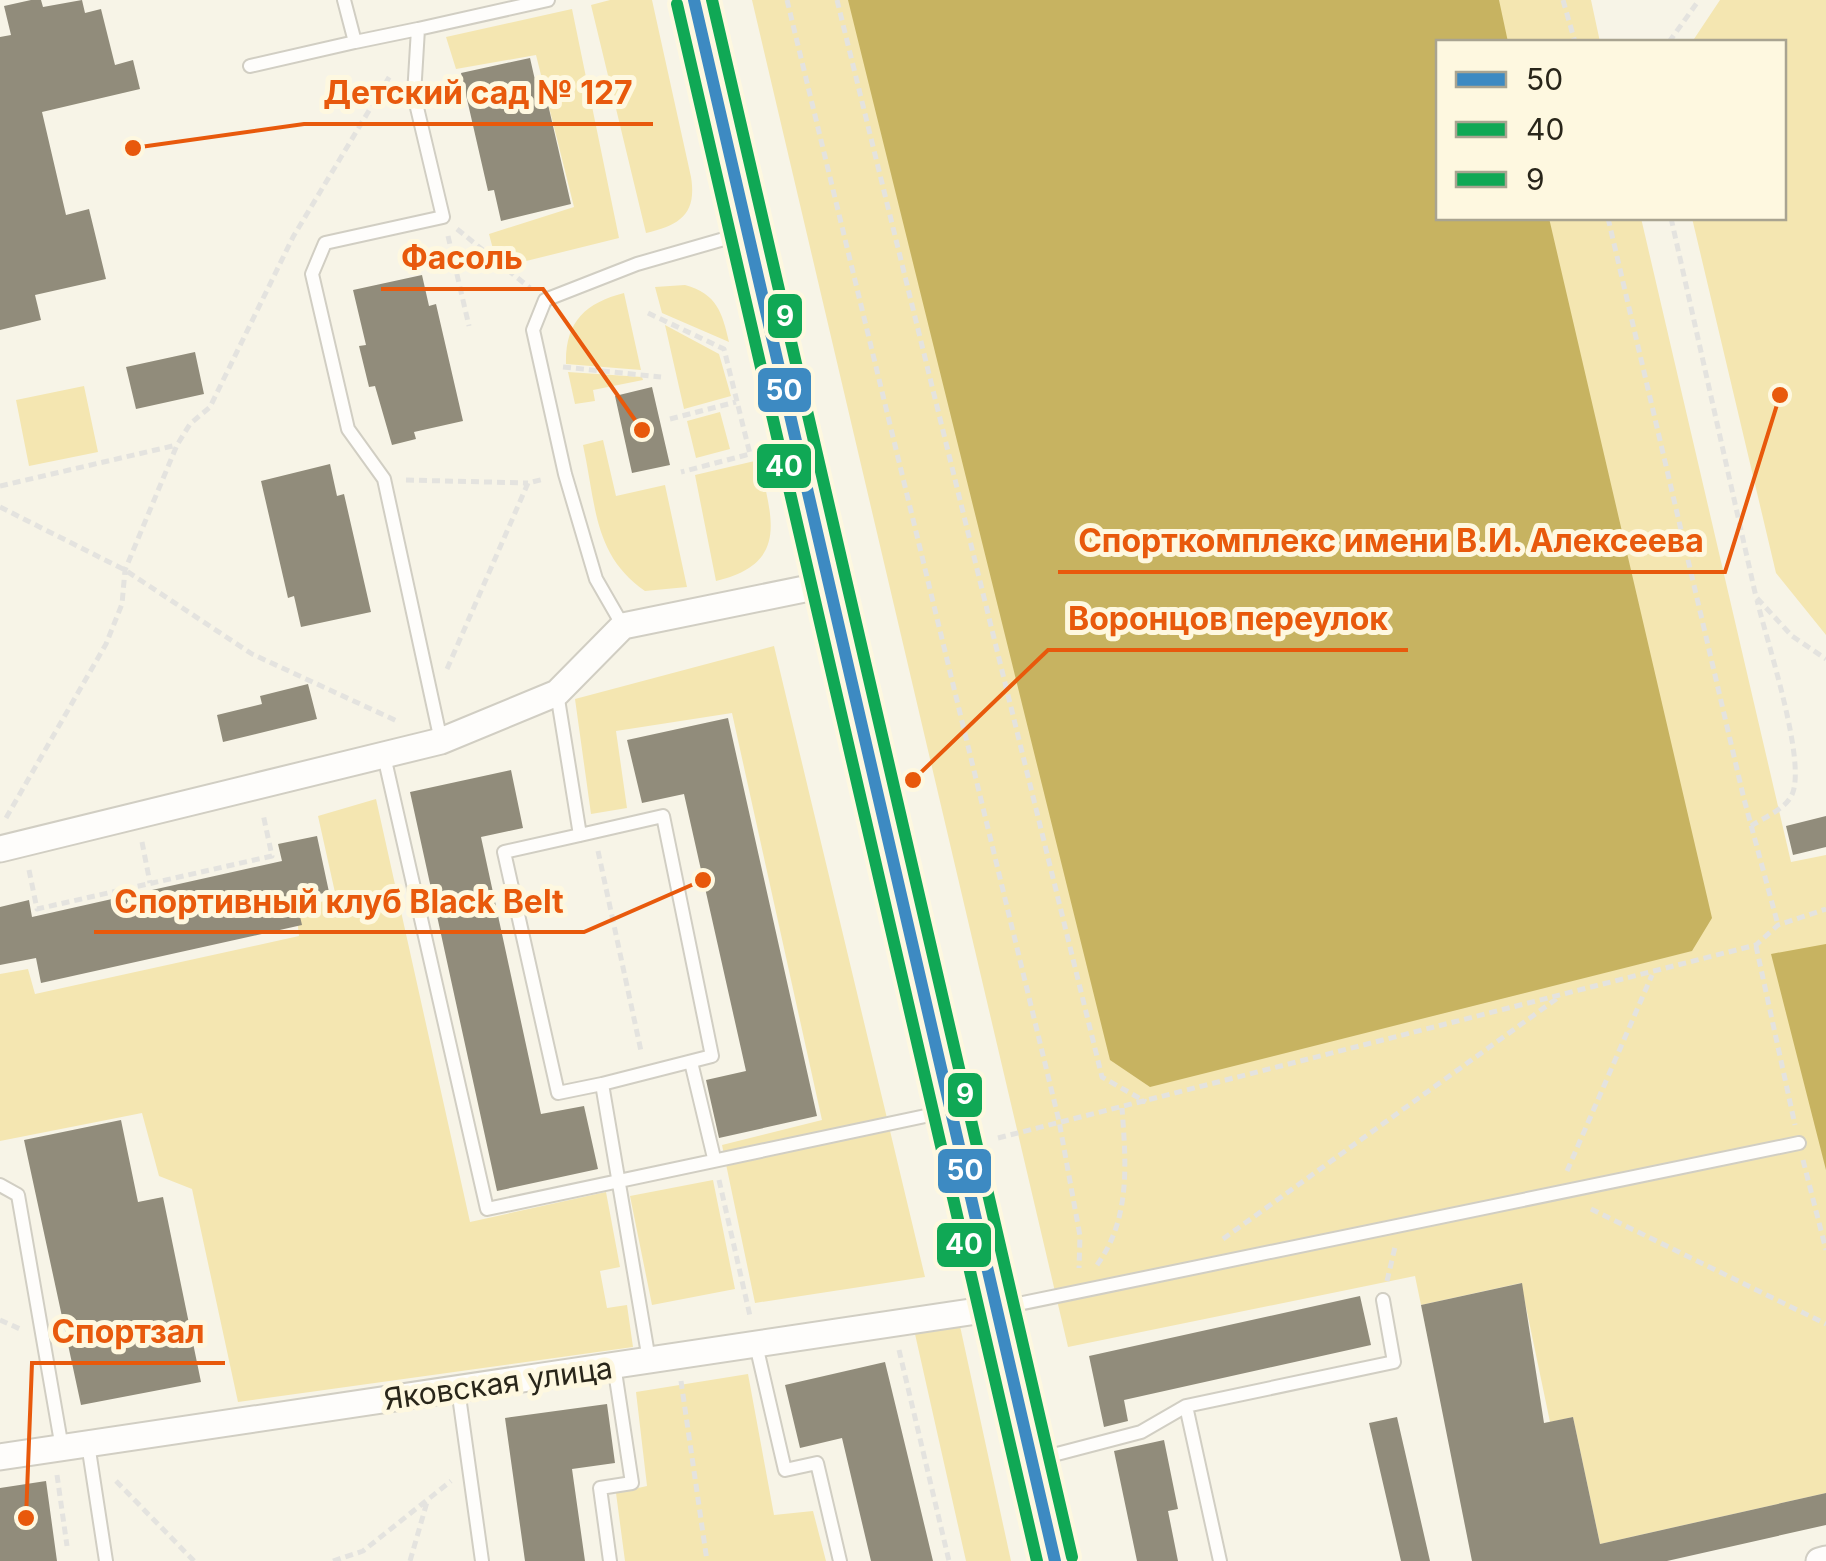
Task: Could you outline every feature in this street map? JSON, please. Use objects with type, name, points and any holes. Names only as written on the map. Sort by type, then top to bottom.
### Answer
[{"type":"street","points":[[694,0],[1055,1561]]},
{"type":"street","points":[[8,840],[441,742],[557,693],[623,626],[829,584]]},
{"type":"street","name":"Яковская улица","points":[[0,1457],[62,1448],[89,1449],[996,1308]]},
{"type":"lane","points":[[344,0],[355,42]]},
{"type":"lane","points":[[250,66],[548,0]]},
{"type":"lane","points":[[418,30],[414,96],[444,217],[326,243],[312,274],[348,429],[384,479],[441,742]]},
{"type":"lane","points":[[623,626],[596,579],[565,474],[533,330],[544,300],[637,264],[748,233]]},
{"type":"lane","points":[[557,693],[587,833]]},
{"type":"lane","points":[[384,756],[486,1209],[951,1110]]},
{"type":"lane","points":[[663,816],[712,1056],[558,1093],[504,852],[587,833],[663,816]]},
{"type":"lane","points":[[691,1062],[714,1158]]},
{"type":"lane","points":[[602,1084],[649,1360]]},
{"type":"lane","points":[[996,1308],[1799,1143]]},
{"type":"lane","points":[[0,1186],[18,1195],[62,1448]]},
{"type":"lane","points":[[1032,1461],[1141,1432],[1186,1406],[1394,1362],[1383,1300]]},
{"type":"lane","points":[[756,1344],[785,1470],[816,1463],[840,1561]]},
{"type":"lane","points":[[610,1561],[600,1488],[632,1483],[614,1366]]},
{"type":"lane","points":[[458,1389],[482,1561]]},
{"type":"lane","points":[[1186,1406],[1220,1561]]},
{"type":"lane","points":[[89,1449],[106,1561]]},
{"type":"path","points":[[787,0],[1059,1121],[1080,1236],[1078,1291]]},
{"type":"path","points":[[837,0],[1102,1077],[1146,1102]]},
{"type":"path","points":[[1562,0],[1574,40]]},
{"type":"path","points":[[1670,40],[1699,0]]},
{"type":"path","points":[[257,786],[272,856],[38,909],[8,840],[106,644],[122,604],[125,570],[176,445],[190,424],[210,407],[293,237],[418,30]]},
{"type":"path","points":[[444,217],[544,300]]},
{"type":"path","points":[[444,217],[469,326]]},
{"type":"path","points":[[1608,220],[1751,826],[1778,925]]},
{"type":"path","points":[[1671,220],[1797,765],[1793,794],[1786,804],[1751,826]]},
{"type":"path","points":[[648,312],[724,350],[750,454],[682,472]]},
{"type":"path","points":[[540,364],[661,376]]},
{"type":"path","points":[[670,419],[736,402]]},
{"type":"path","points":[[0,486],[176,445]]},
{"type":"path","points":[[384,479],[528,484],[565,474]]},
{"type":"path","points":[[434,699],[528,484]]},
{"type":"path","points":[[0,508],[125,570],[252,654],[441,742]]},
{"type":"path","points":[[1756,597],[1792,636],[1826,659]]},
{"type":"path","points":[[136,814],[150,883]]},
{"type":"path","points":[[587,833],[646,1073]]},
{"type":"path","points":[[998,1138],[1756,945],[1778,925],[1826,909]]},
{"type":"path","points":[[1756,945],[1826,1250]]},
{"type":"path","points":[[1176,1271],[1434,1090],[1561,995]]},
{"type":"path","points":[[1078,1291],[1116,1240],[1127,1171],[1122,1108]]},
{"type":"path","points":[[714,1158],[756,1344]]},
{"type":"path","points":[[1383,1300],[1400,1225]]},
{"type":"path","points":[[893,1324],[949,1561]]},
{"type":"path","points":[[678,1356],[707,1561]]},
{"type":"path","points":[[89,1449],[194,1561]]},
{"type":"path","points":[[333,1561],[363,1551],[468,1466]]},
{"type":"path","points":[[59,1492],[67,1546]]},
{"type":"path","points":[[410,1561],[428,1500]]},
{"type":"shaded area","points":[[610,0],[652,0],[691,177],[691,200],[684,216],[646,233],[591,5]]},
{"type":"shaded area","points":[[752,0],[1591,0],[1600,40],[1436,40],[1436,220],[1641,220],[1791,862],[1826,855],[1826,1493],[1600,1544],[1573,1417],[1550,1422],[1521,1283],[1421,1305],[1415,1276],[1068,1347]]},
{"type":"shaded area","points":[[848,0],[1499,0],[1508,40],[1436,40],[1436,220],[1549,220],[1712,918],[1692,951],[1150,1087],[1110,1060]]},
{"type":"shaded area","points":[[1720,0],[1826,0],[1826,635],[1776,573],[1692,220],[1786,220],[1786,40],[1693,40]]},
{"type":"shaded area","points":[[572,9],[619,238],[498,268],[489,234],[574,207],[536,55],[456,69],[446,37]]},
{"type":"shaded area","points":[[685,285],[711,299],[724,322],[729,342],[662,313],[655,287]]},
{"type":"shaded area","points":[[624,293],[641,370],[566,364],[569,337],[580,316],[598,302]]},
{"type":"shaded area","points":[[665,325],[719,354],[731,396],[684,409]]},
{"type":"shaded area","points":[[568,372],[643,380],[593,390],[595,401],[575,404]]},
{"type":"shaded area","points":[[84,386],[98,452],[29,466],[16,400]]},
{"type":"shaded area","points":[[720,412],[730,449],[696,458],[687,421]]},
{"type":"shaded area","points":[[603,440],[616,496],[665,485],[687,587],[645,591],[615,561],[599,527],[583,445]]},
{"type":"shaded area","points":[[759,460],[770,519],[766,550],[756,563],[740,573],[716,581],[695,475]]},
{"type":"shaded area","points":[[774,646],[925,1277],[755,1303],[722,1145],[822,1120],[732,713],[616,731],[627,808],[591,814],[575,699]]},
{"type":"shaded area","points":[[376,799],[470,1222],[606,1192],[620,1267],[600,1271],[607,1308],[627,1305],[633,1347],[238,1402],[192,1189],[159,1176],[142,1113],[0,1141],[0,974],[28,969],[35,994],[299,936],[296,910],[336,897],[318,816]]},
{"type":"shaded area","points":[[1826,944],[1826,1170],[1771,954]]},
{"type":"shaded area","points":[[713,1180],[735,1289],[652,1305],[630,1196]]},
{"type":"shaded area","points":[[960,1326],[1011,1561],[966,1561],[915,1334]]},
{"type":"shaded area","points":[[748,1374],[774,1515],[813,1511],[826,1561],[625,1561],[616,1493],[647,1486],[636,1392]]},
{"type":"building","points":[[41,0],[43,7],[82,0],[85,13],[101,9],[115,65],[133,60],[140,89],[42,112],[66,215],[89,209],[106,279],[35,295],[41,320],[0,330],[0,37],[11,35],[4,6]]},
{"type":"building","points":[[530,58],[537,89],[544,87],[571,204],[501,221],[494,190],[488,191],[461,73]]},
{"type":"building","points":[[422,275],[429,306],[436,304],[463,421],[414,432],[416,439],[392,445],[375,386],[369,387],[359,346],[366,345],[353,290]]},
{"type":"building","points":[[195,352],[204,394],[136,409],[126,367]]},
{"type":"building","points":[[652,387],[670,465],[632,473],[615,396]]},
{"type":"building","points":[[330,464],[337,496],[344,494],[371,612],[301,627],[294,596],[288,598],[261,481]]},
{"type":"building","points":[[308,684],[317,719],[223,742],[217,715],[262,704],[260,696]]},
{"type":"building","points":[[728,718],[817,1116],[719,1138],[706,1080],[746,1071],[684,794],[642,803],[627,740]]},
{"type":"building","points":[[511,770],[523,828],[481,837],[541,1114],[584,1106],[598,1169],[497,1191],[410,792]]},
{"type":"building","points":[[1826,816],[1826,847],[1793,855],[1786,826]]},
{"type":"building","points":[[317,836],[329,892],[296,899],[302,925],[41,983],[36,958],[0,965],[0,907],[29,900],[32,917],[282,861],[278,844]]},
{"type":"building","points":[[121,1120],[138,1202],[163,1197],[201,1382],[81,1405],[24,1140]]},
{"type":"building","points":[[1522,1283],[1544,1423],[1573,1417],[1600,1544],[1826,1493],[1826,1525],[1667,1561],[1472,1561],[1421,1305]]},
{"type":"building","points":[[1360,1296],[1371,1345],[1124,1400],[1128,1421],[1104,1427],[1089,1356]]},
{"type":"building","points":[[885,1362],[933,1561],[871,1561],[842,1438],[800,1448],[785,1385]]},
{"type":"building","points":[[607,1404],[615,1463],[572,1469],[585,1561],[525,1561],[505,1418]]},
{"type":"building","points":[[1397,1417],[1430,1561],[1401,1561],[1369,1423]]},
{"type":"building","points":[[1164,1440],[1178,1509],[1168,1511],[1178,1561],[1137,1561],[1114,1451]]},
{"type":"building","points":[[46,1481],[57,1561],[0,1561],[0,1488]]},
{"type":"transit line","name":"50","points":[[694,0],[1055,1561]]},
{"type":"transit line","name":"9","points":[[712,0],[1072,1557]]},
{"type":"transit line","name":"40","points":[[677,4],[1037,1561]]},
{"type":"place","name":"Детский сад № 127","points":[[133,148]]},
{"type":"place","name":"Спорткомплекс имени В.И. Алексеева","points":[[1780,395]]},
{"type":"place","name":"Фасоль","points":[[642,430]]},
{"type":"place","name":"Воронцов переулок","points":[[913,780]]},
{"type":"place","name":"Спортивный клуб Black Belt","points":[[703,880]]},
{"type":"place","name":"Спортзал","points":[[26,1518]]}]
